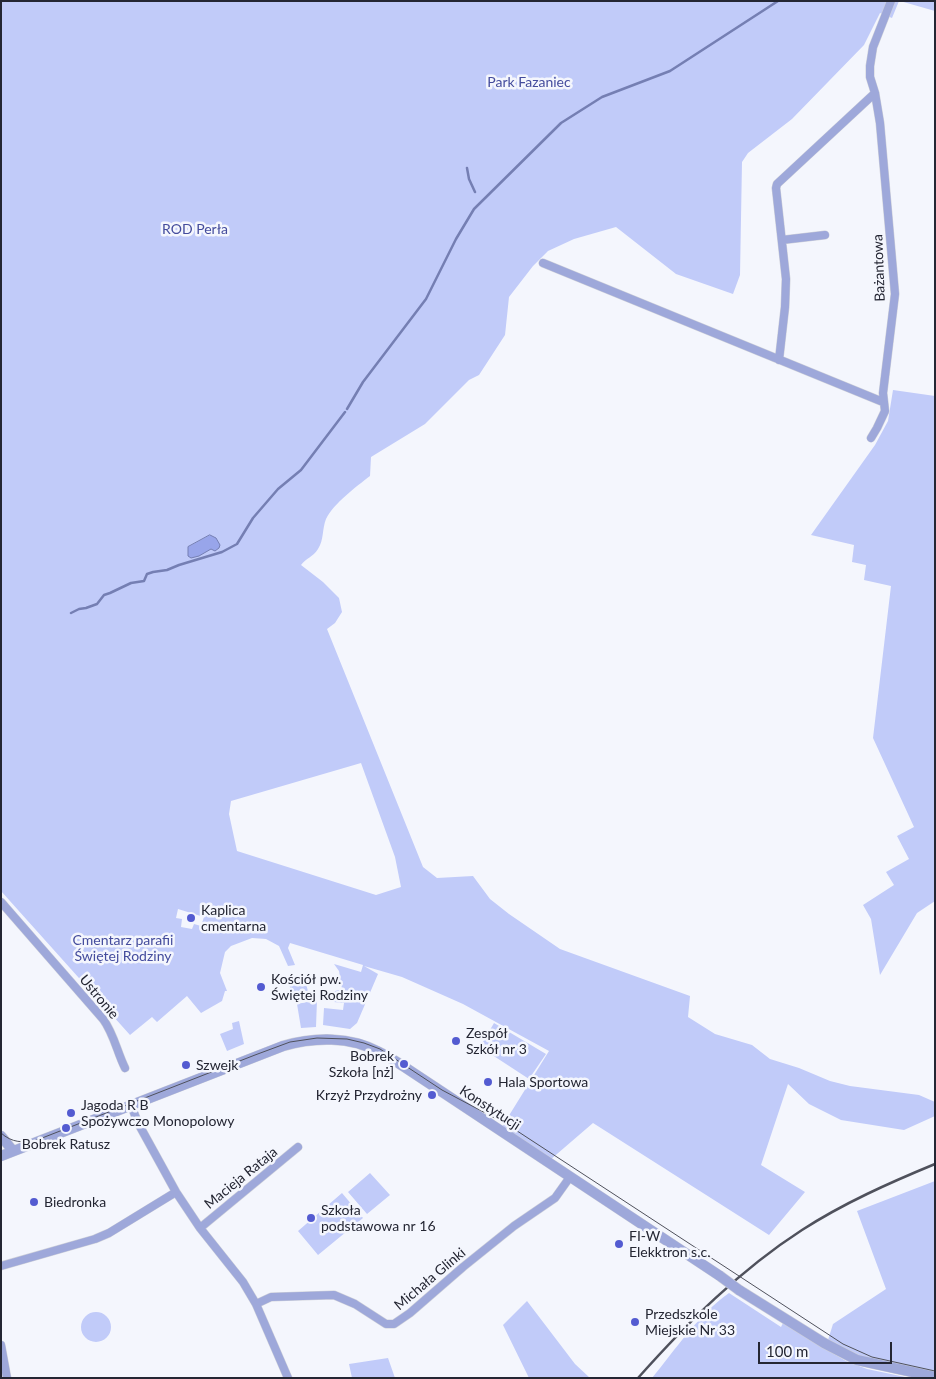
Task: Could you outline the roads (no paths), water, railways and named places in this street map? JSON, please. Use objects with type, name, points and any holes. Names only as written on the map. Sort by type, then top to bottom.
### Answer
[{"type":"street","name":"Bażantowa","points":[[870,438],[877,428],[884,411],[882,393],[895,294],[882,142],[875,93],[870,77],[873,47],[891,1]]},
{"type":"street","points":[[779,360],[786,279],[777,184],[875,93]]},
{"type":"street","points":[[782,240],[825,235]]},
{"type":"street","points":[[543,263],[883,402]]},
{"type":"street","name":"Ustronie","points":[[1,902],[102,1019],[113,1035],[120,1059],[125,1068]]},
{"type":"street","name":"Konstytucji","points":[[1,1156],[283,1046],[311,1041],[347,1041],[379,1051],[403,1066],[739,1290],[824,1343],[857,1360],[935,1377]]},
{"type":"street","points":[[131,1105],[138,1123],[176,1192],[256,1304],[288,1378]]},
{"type":"street","points":[[1,1136],[13,1151]]},
{"type":"street","name":"Macieja Rataja","points":[[200,1228],[298,1147]]},
{"type":"street","name":"Michała Glinki","points":[[256,1304],[271,1297],[334,1294],[355,1304],[386,1324],[394,1324],[410,1313],[456,1272],[514,1226],[555,1198],[570,1177]]},
{"type":"street","points":[[1,1266],[95,1239],[109,1233],[176,1192]]},
{"type":"street","points":[[1,1345],[5,1375]]},
{"type":"waterway","points":[[347,409],[363,382],[426,299],[456,239],[474,209],[561,123],[602,97],[670,71],[778,1]]},
{"type":"waterway","points":[[467,168],[469,179],[475,192]]},
{"type":"waterway","points":[[71,613],[97,604],[104,595],[131,583],[144,581],[147,574],[167,570],[222,552],[237,544],[253,518],[278,489],[301,470],[345,412]]},
{"type":"tram line","points":[[1,1133],[9,1139],[18,1141],[37,1140],[290,1042],[317,1038],[347,1039],[364,1043],[380,1049],[442,1090],[508,1125],[843,1344],[872,1357],[935,1371]]},
{"type":"railway","points":[[638,1378],[715,1298],[779,1246],[818,1220],[850,1202],[935,1164]]},
{"type":"place","name":"Kaplica cmentarna","points":[[191,918]]},
{"type":"place","name":"Kościół pw. Świętej Rodziny","points":[[261,987]]},
{"type":"place","name":"Zespół Szkół nr 3","points":[[456,1041]]},
{"type":"place","name":"Bobrek Szkoła [nż]","points":[[404,1064]]},
{"type":"place","name":"Szwejk","points":[[186,1065]]},
{"type":"place","name":"Hala Sportowa","points":[[488,1082]]},
{"type":"place","name":"Krzyż Przydrożny","points":[[432,1095]]},
{"type":"place","name":"Jagoda R B Spożywczo Monopolowy","points":[[71,1113]]},
{"type":"place","name":"Bobrek Ratusz","points":[[66,1128]]},
{"type":"place","name":"Biedronka","points":[[34,1202]]},
{"type":"place","name":"Szkoła podstawowa nr 16","points":[[311,1218]]},
{"type":"place","name":"FI-W Elekktron s.c.","points":[[619,1244]]},
{"type":"place","name":"Przedszkole Miejskie Nr 33","points":[[635,1322]]},
{"type":"park label","name":"Park Fazaniec","points":[[529,82]]},
{"type":"park label","name":"ROD Perła","points":[[195,229]]},
{"type":"park label","name":"Cmentarz parafii Świętej Rodziny","points":[[123,948]]}]
